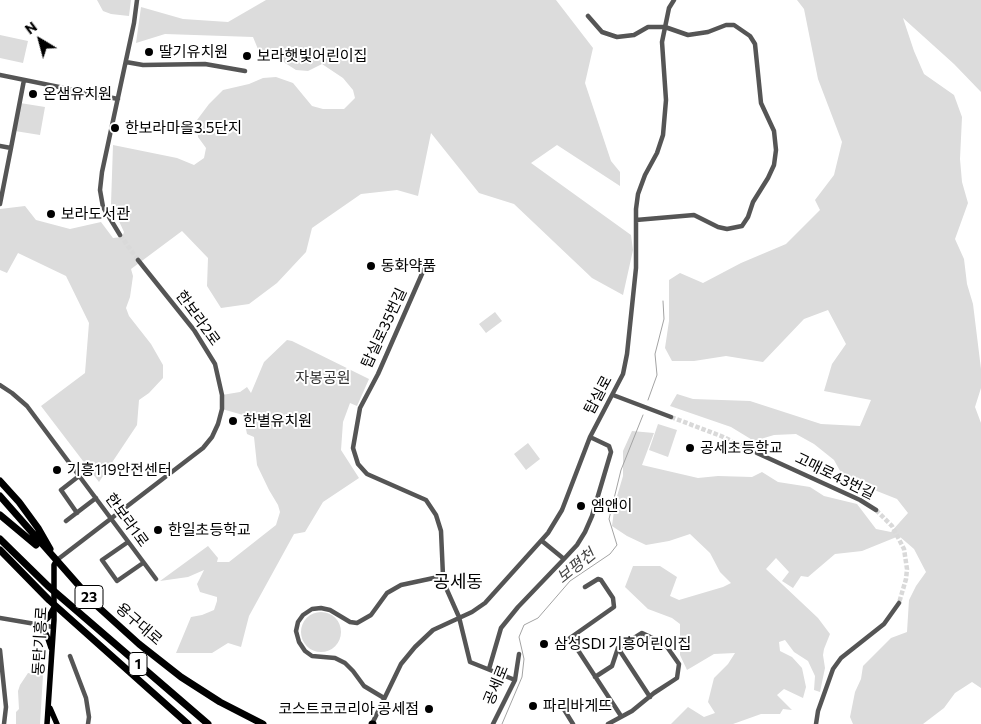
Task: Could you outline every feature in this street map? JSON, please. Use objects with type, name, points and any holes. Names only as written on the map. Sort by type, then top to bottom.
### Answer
[{"type":"highway","points":[[0,481],[19,502],[38,528],[56,562]]},
{"type":"highway","name":"용구대로","points":[[0,496],[96,605],[139,644],[181,677],[220,702],[263,724]]},
{"type":"highway","points":[[2,517],[12,520],[21,513],[19,502]]},
{"type":"highway","points":[[2,517],[31,539],[56,562]]},
{"type":"highway","name":"1","points":[[0,539],[48,586],[208,724]]},
{"type":"highway","name":"1","points":[[0,550],[48,600],[188,724]]},
{"type":"main road","name":"동탄기흥로","points":[[48,724],[56,562]]},
{"type":"main road","points":[[52,653],[41,624],[48,618],[54,607]]},
{"type":"main road","points":[[49,706],[57,724]]},
{"type":"street","points":[[120,235],[103,207],[100,190],[137,0]]},
{"type":"street","name":"탑실로","points":[[372,724],[402,664],[415,647],[433,630],[485,604],[542,541],[556,522],[590,437],[623,374],[627,354],[636,268],[638,194],[663,135],[666,118],[666,100],[662,42],[669,8],[674,0]]},
{"type":"street","points":[[588,16],[602,32],[617,37],[634,36],[648,27],[665,27],[688,35],[708,32],[726,25],[734,25],[750,36],[757,52],[761,103],[774,131],[776,150],[774,165],[742,226],[728,229],[718,227],[694,215],[636,220]]},
{"type":"street","points":[[126,62],[143,65],[205,64],[244,71]]},
{"type":"street","points":[[0,75],[118,99]]},
{"type":"street","points":[[0,204],[24,80]]},
{"type":"street","points":[[0,146],[11,148]]},
{"type":"street","name":"한보라2로","points":[[56,562],[203,448],[212,437],[218,424],[222,409],[222,395],[215,364],[194,330],[138,260]]},
{"type":"street","name":"탑실로35번길","points":[[426,267],[378,374],[360,408],[353,448],[358,464],[367,474],[426,500],[436,515],[441,531],[443,576],[452,604],[460,617],[470,662],[489,669]]},
{"type":"street","name":"한보라1로","points":[[0,385],[12,392],[27,406],[156,579]]},
{"type":"street","points":[[613,395],[671,417]]},
{"type":"street","points":[[515,680],[489,669],[501,628],[518,607],[558,567],[577,545],[585,532],[592,516],[611,452],[609,446],[590,437]]},
{"type":"street","name":"고매로43번길","points":[[756,453],[860,500],[876,510]]},
{"type":"street","points":[[77,513],[61,490],[80,476]]},
{"type":"street","points":[[66,521],[96,498]]},
{"type":"street","points":[[542,541],[564,559]]},
{"type":"street","points":[[128,542],[102,560],[117,581],[143,563]]},
{"type":"street","points":[[384,698],[364,686],[345,663],[335,658],[312,656],[305,651],[299,642],[296,631],[298,622],[303,615],[312,609],[321,608],[330,610],[350,622],[357,623],[371,615],[387,593],[401,585],[443,576]]},
{"type":"street","points":[[584,587],[598,579],[601,580],[613,598],[614,607],[570,638],[621,716]]},
{"type":"street","points":[[816,724],[818,711],[833,668],[852,648],[884,624],[899,603]]},
{"type":"street","points":[[0,618],[53,627]]},
{"type":"street","points":[[596,677],[612,666],[618,648],[642,633],[669,647],[679,664],[677,678],[632,711],[608,724]]},
{"type":"street","points":[[618,648],[650,697]]},
{"type":"street","points":[[0,650],[6,707],[4,724]]},
{"type":"street","name":"공세로","points":[[493,724],[515,680],[519,654]]},
{"type":"street","points":[[70,656],[86,698],[89,717],[88,724]]},
{"type":"street","points":[[560,703],[573,724]]},
{"type":"street","points":[[0,707],[6,707]]},
{"type":"green space","points":[[97,0],[131,0],[129,16],[103,11]]},
{"type":"green space","points":[[266,0],[556,0],[593,48],[585,83],[611,161],[620,172],[620,186],[557,145],[531,163],[631,235],[633,250],[623,295],[592,278],[514,204],[479,193],[431,133],[418,196],[397,190],[361,194],[312,228],[306,252],[277,283],[249,304],[221,308],[207,286],[208,258],[182,231],[131,269],[133,276],[130,297],[126,308],[129,316],[151,344],[163,365],[163,378],[149,393],[139,400],[137,425],[99,482],[41,406],[85,373],[89,323],[66,276],[18,253],[7,273],[0,270],[0,209],[25,206],[36,220],[70,229],[101,222],[113,238],[122,237],[124,232],[111,204],[113,145],[177,158],[194,165],[204,158],[206,148],[198,137],[197,120],[209,104],[223,90],[249,84],[263,78],[276,77],[293,83],[312,106],[323,109],[344,109],[355,98],[353,90],[343,78],[322,64],[308,71],[296,70],[285,63],[277,52],[268,57],[260,54],[253,37],[165,34],[136,43],[141,7],[183,19],[228,22]]},
{"type":"green space","points":[[797,0],[981,0],[981,92],[954,64],[903,18],[924,74],[954,95],[962,117],[960,159],[962,182],[968,203],[955,239],[964,259],[967,284],[973,304],[981,369],[981,388],[975,407],[981,423],[981,688],[972,682],[955,693],[944,708],[923,724],[853,724],[850,717],[863,666],[891,638],[907,632],[909,600],[926,572],[914,549],[899,536],[862,551],[835,554],[808,577],[801,576],[793,588],[782,581],[789,572],[776,558],[766,569],[818,618],[830,634],[824,649],[825,668],[820,692],[814,690],[815,676],[808,661],[794,652],[785,640],[779,642],[780,651],[792,657],[802,668],[806,687],[803,698],[784,689],[777,695],[792,710],[783,709],[780,714],[761,714],[733,724],[671,724],[688,707],[704,717],[715,713],[708,702],[714,678],[728,664],[735,653],[714,654],[687,670],[680,655],[680,624],[672,618],[648,609],[625,587],[633,566],[660,566],[677,577],[670,596],[679,600],[731,583],[720,572],[710,553],[690,534],[669,541],[646,545],[612,526],[615,503],[623,476],[623,451],[632,431],[654,433],[642,465],[698,478],[718,476],[752,477],[762,472],[778,482],[810,487],[824,496],[857,504],[876,529],[891,532],[908,513],[897,499],[844,478],[834,460],[814,444],[796,434],[774,435],[754,441],[731,427],[670,406],[677,394],[693,399],[750,401],[821,424],[860,426],[871,400],[824,391],[832,364],[846,344],[828,310],[804,319],[763,362],[726,356],[694,361],[672,361],[665,348],[669,321],[669,280],[680,273],[703,283],[741,263],[786,244],[820,210],[815,200],[834,175],[842,142],[818,79],[804,9]]},
{"type":"green space","points":[[0,35],[28,41],[23,63],[0,58]]},
{"type":"green space","points":[[20,103],[45,107],[40,135],[15,131]]},
{"type":"green space","points":[[495,312],[502,321],[486,333],[479,324]]},
{"type":"green space","name":"자봉공원","points":[[287,340],[369,379],[357,406],[350,403],[343,422],[341,450],[359,478],[323,502],[305,532],[294,534],[249,616],[241,647],[228,643],[212,653],[176,653],[191,617],[214,610],[217,597],[200,592],[197,584],[204,570],[188,577],[160,581],[208,546],[218,558],[217,562],[229,562],[276,525],[280,512],[257,465],[254,437],[247,434],[243,415],[222,409],[222,395],[240,392],[247,387],[251,393],[264,362]]},
{"type":"green space","points":[[658,424],[677,430],[668,457],[649,450]]},
{"type":"green space","points":[[528,443],[540,459],[526,470],[514,454]]},
{"type":"green space","points":[[321,612],[335,618],[341,632],[335,646],[321,652],[307,646],[301,632],[307,618]]},
{"type":"green space","points":[[28,673],[43,675],[40,724],[16,724],[16,712],[19,709],[18,691]]},
{"type":"waterway","name":"보평천","points":[[648,400],[657,375],[655,354],[664,319],[663,301]]},
{"type":"waterway","name":"보평천","points":[[502,724],[522,677],[524,659],[519,637],[524,625],[538,618],[570,581],[610,554],[617,545],[609,519],[621,470],[643,415]]},
{"type":"tunnel","points":[[120,235],[138,260]]},
{"type":"tunnel","points":[[671,417],[721,436],[757,453]]},
{"type":"tunnel","points":[[876,510],[892,526],[904,549],[907,569],[899,603]]},
{"type":"place","name":"딸기유치원","points":[[149,52]]},
{"type":"place","name":"보라햇빛어린이집","points":[[247,56]]},
{"type":"place","name":"온샘유치원","points":[[33,94]]},
{"type":"place","name":"한보라마을3.5단지","points":[[115,128]]},
{"type":"place","name":"보라도서관","points":[[51,214]]},
{"type":"place","name":"동화약품","points":[[371,266]]},
{"type":"place","name":"한별유치원","points":[[233,421]]},
{"type":"place","name":"공세초등학교","points":[[690,448]]},
{"type":"place","name":"기흥119안전센터","points":[[57,470]]},
{"type":"place","name":"엠앤이","points":[[581,506]]},
{"type":"place","name":"한일초등학교","points":[[158,530]]},
{"type":"place","name":"삼성SDI 기흥어린이집","points":[[544,644]]},
{"type":"place","name":"파리바게뜨","points":[[533,706]]},
{"type":"place","name":"코스트코코리아 공세점","points":[[429,709]]},
{"type":"district","name":"공세동","points":[[458,582]]}]
